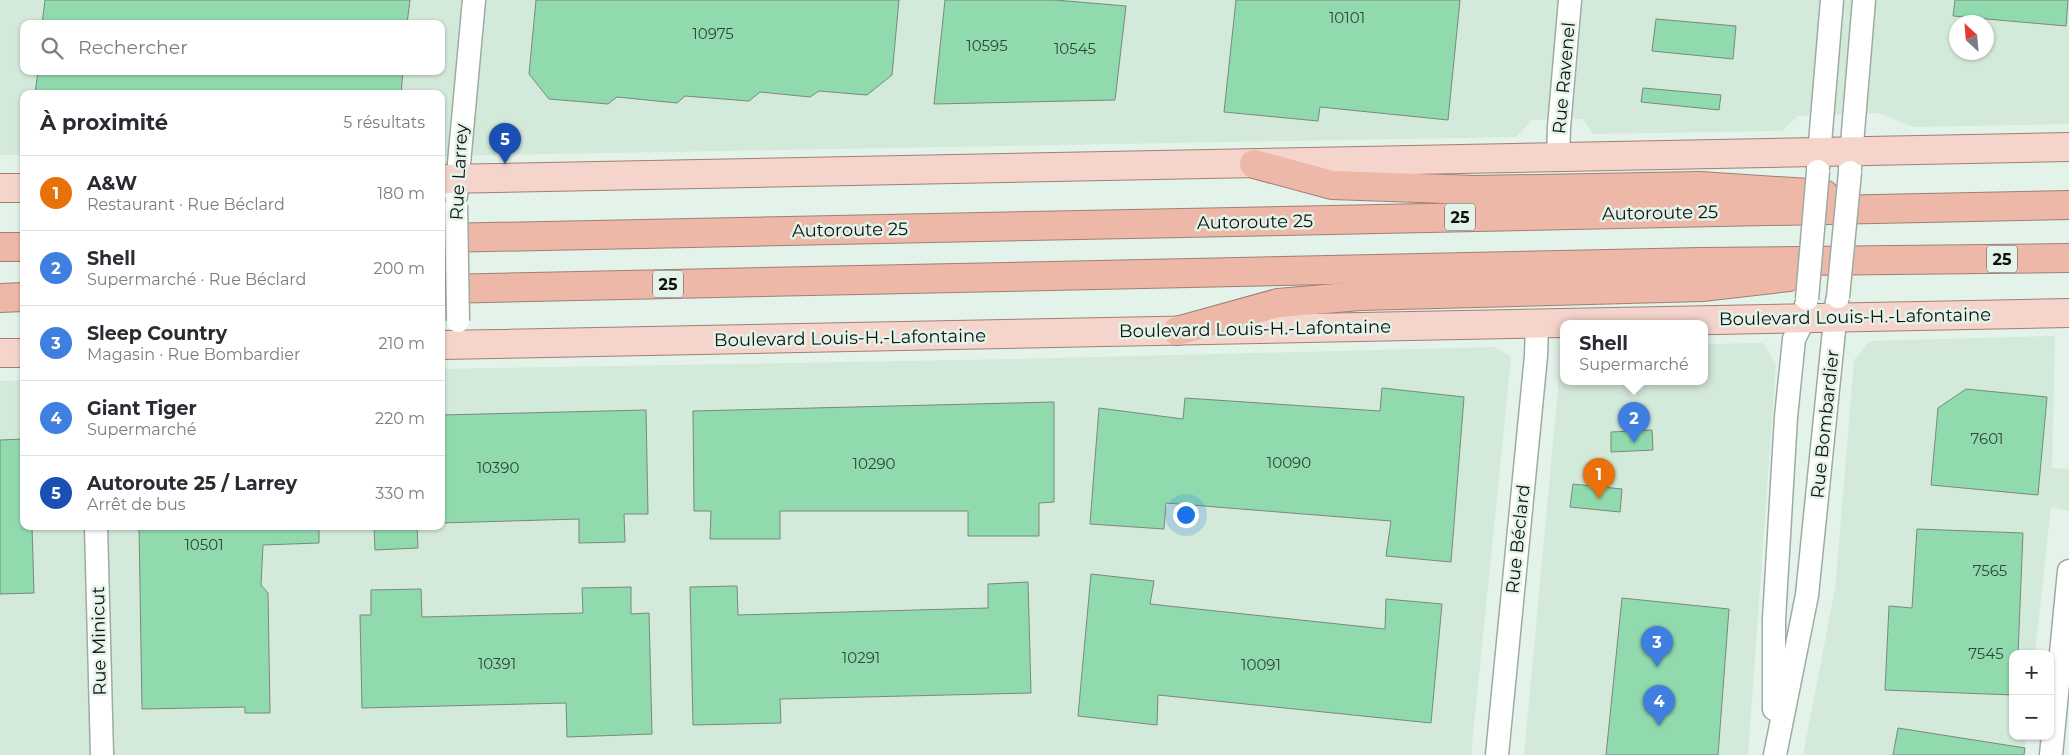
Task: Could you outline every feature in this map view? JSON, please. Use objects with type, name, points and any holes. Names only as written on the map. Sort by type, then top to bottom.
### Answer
[{"type":"highway","points":[[1254,164],[1332,185],[1467,190],[1700,186],[2025,206]]},
{"type":"highway","name":"Autoroute 25","points":[[445,238],[2069,205]]},
{"type":"highway","points":[[0,248],[20,247]]},
{"type":"highway","name":"25","points":[[445,289],[1701,262],[1935,261],[2069,258]]},
{"type":"highway","points":[[1177,331],[1278,303],[1415,293],[1702,287],[1935,261]]},
{"type":"highway","points":[[0,298],[20,297]]},
{"type":"main road","points":[[451,188],[1254,164],[1558,157],[1851,161],[2069,147]]},
{"type":"main road","points":[[0,188],[20,188]]},
{"type":"main road","name":"Boulevard Louis-H.-Lafontaine","points":[[1608,320],[1837,308],[2069,313]]},
{"type":"main road","name":"Boulevard Louis-H.-Lafontaine","points":[[452,337],[1177,331],[1560,323]]},
{"type":"main road","points":[[0,353],[20,353]]},
{"type":"street","name":"Rue Larrey","points":[[452,337],[451,188],[474,0]]},
{"type":"street","name":"Rue Ravenel","points":[[1558,157],[1570,0]]},
{"type":"street","name":"Rue Bombardier","points":[[1774,755],[1774,619],[1786,417],[1794,339],[1805,309],[1832,0]]},
{"type":"street","name":"Rue Bombardier","points":[[1774,755],[1807,595],[1837,308],[1864,0]]},
{"type":"street","name":"Rue Béclard","points":[[1497,755],[1536,356],[1537,324]]},
{"type":"street","name":"Rue Minicut","points":[[96,530],[102,755]]},
{"type":"street","points":[[2050,755],[2069,571]]},
{"type":"shaded area","points":[[0,0],[2069,0],[2069,124],[1914,127],[1878,113],[1797,116],[1782,131],[1593,134],[1583,119],[1532,120],[1516,137],[445,156],[445,90],[20,90],[20,155],[0,155]]},
{"type":"shaded area","points":[[2055,336],[2052,468],[2069,469],[2069,511],[2051,507],[2035,650],[2009,650],[2009,740],[2026,740],[2024,755],[1803,755],[1835,589],[1854,360],[1870,341]]},
{"type":"shaded area","points":[[1763,343],[1776,364],[1748,755],[1524,755],[1560,367],[1560,385],[1708,385],[1708,344]]},
{"type":"shaded area","points":[[1495,347],[1511,357],[1471,755],[0,755],[0,381],[20,380],[20,530],[445,530],[445,369],[1017,359]]},
{"type":"building","points":[[45,0],[410,0],[408,20],[42,20]]},
{"type":"building","points":[[536,0],[899,0],[892,75],[867,95],[819,91],[810,97],[760,92],[749,101],[685,96],[677,103],[617,97],[608,104],[549,99],[529,74]]},
{"type":"building","points":[[945,0],[1055,0],[1126,6],[1115,100],[934,104]]},
{"type":"building","points":[[1236,0],[1460,0],[1448,120],[1320,107],[1318,121],[1224,112]]},
{"type":"building","points":[[1955,0],[2068,0],[2066,26],[1994,20],[1994,15],[1953,15]]},
{"type":"building","points":[[1656,19],[1736,26],[1733,59],[1652,51]]},
{"type":"building","points":[[37,75],[403,75],[401,90],[36,90]]},
{"type":"building","points":[[1643,88],[1721,95],[1719,110],[1641,102]]},
{"type":"building","points":[[1382,388],[1464,397],[1451,562],[1386,556],[1391,521],[1166,503],[1164,529],[1090,524],[1099,408],[1183,419],[1185,398],[1380,411]]},
{"type":"building","points":[[1966,389],[2047,397],[2038,495],[1931,485],[1938,408]]},
{"type":"building","points":[[1054,402],[1054,502],[1039,503],[1039,536],[968,536],[968,511],[780,511],[780,539],[710,539],[711,511],[694,511],[693,411]]},
{"type":"building","points":[[646,410],[648,514],[624,514],[625,542],[579,543],[579,519],[445,523],[445,415]]},
{"type":"building","points":[[1652,430],[1653,450],[1611,452],[1611,432]]},
{"type":"building","points":[[20,439],[20,530],[32,530],[34,593],[0,594],[0,440]]},
{"type":"building","points":[[1573,484],[1622,489],[1620,512],[1570,507]]},
{"type":"building","points":[[1917,529],[2023,533],[2018,650],[2009,650],[2009,695],[1885,690],[1889,606],[1912,608]]},
{"type":"building","points":[[139,530],[319,530],[319,543],[263,545],[261,585],[268,593],[270,713],[245,713],[245,707],[142,709]]},
{"type":"building","points":[[374,530],[417,530],[418,548],[375,550]]},
{"type":"building","points":[[1091,574],[1154,581],[1150,604],[1385,629],[1386,599],[1442,604],[1431,723],[1158,695],[1157,725],[1078,716]]},
{"type":"building","points":[[1028,582],[1031,693],[780,699],[781,723],[693,725],[690,587],[737,586],[738,615],[988,608],[988,584]]},
{"type":"building","points":[[631,587],[631,614],[649,613],[652,734],[567,737],[566,703],[362,708],[360,615],[371,615],[371,590],[421,589],[422,617],[583,613],[582,588]]},
{"type":"building","points":[[1622,598],[1729,609],[1718,755],[1606,755]]},
{"type":"building","points":[[1898,728],[2025,748],[2024,755],[1893,755]]},
{"type":"place","name":"Autoroute 25 / Larrey","points":[[505,164]]},
{"type":"place","name":"Shell","points":[[1634,443]]},
{"type":"place","name":"A&W","points":[[1599,499]]},
{"type":"place","name":"Sleep Country","points":[[1657,667]]},
{"type":"place","name":"Giant Tiger","points":[[1659,726]]}]
